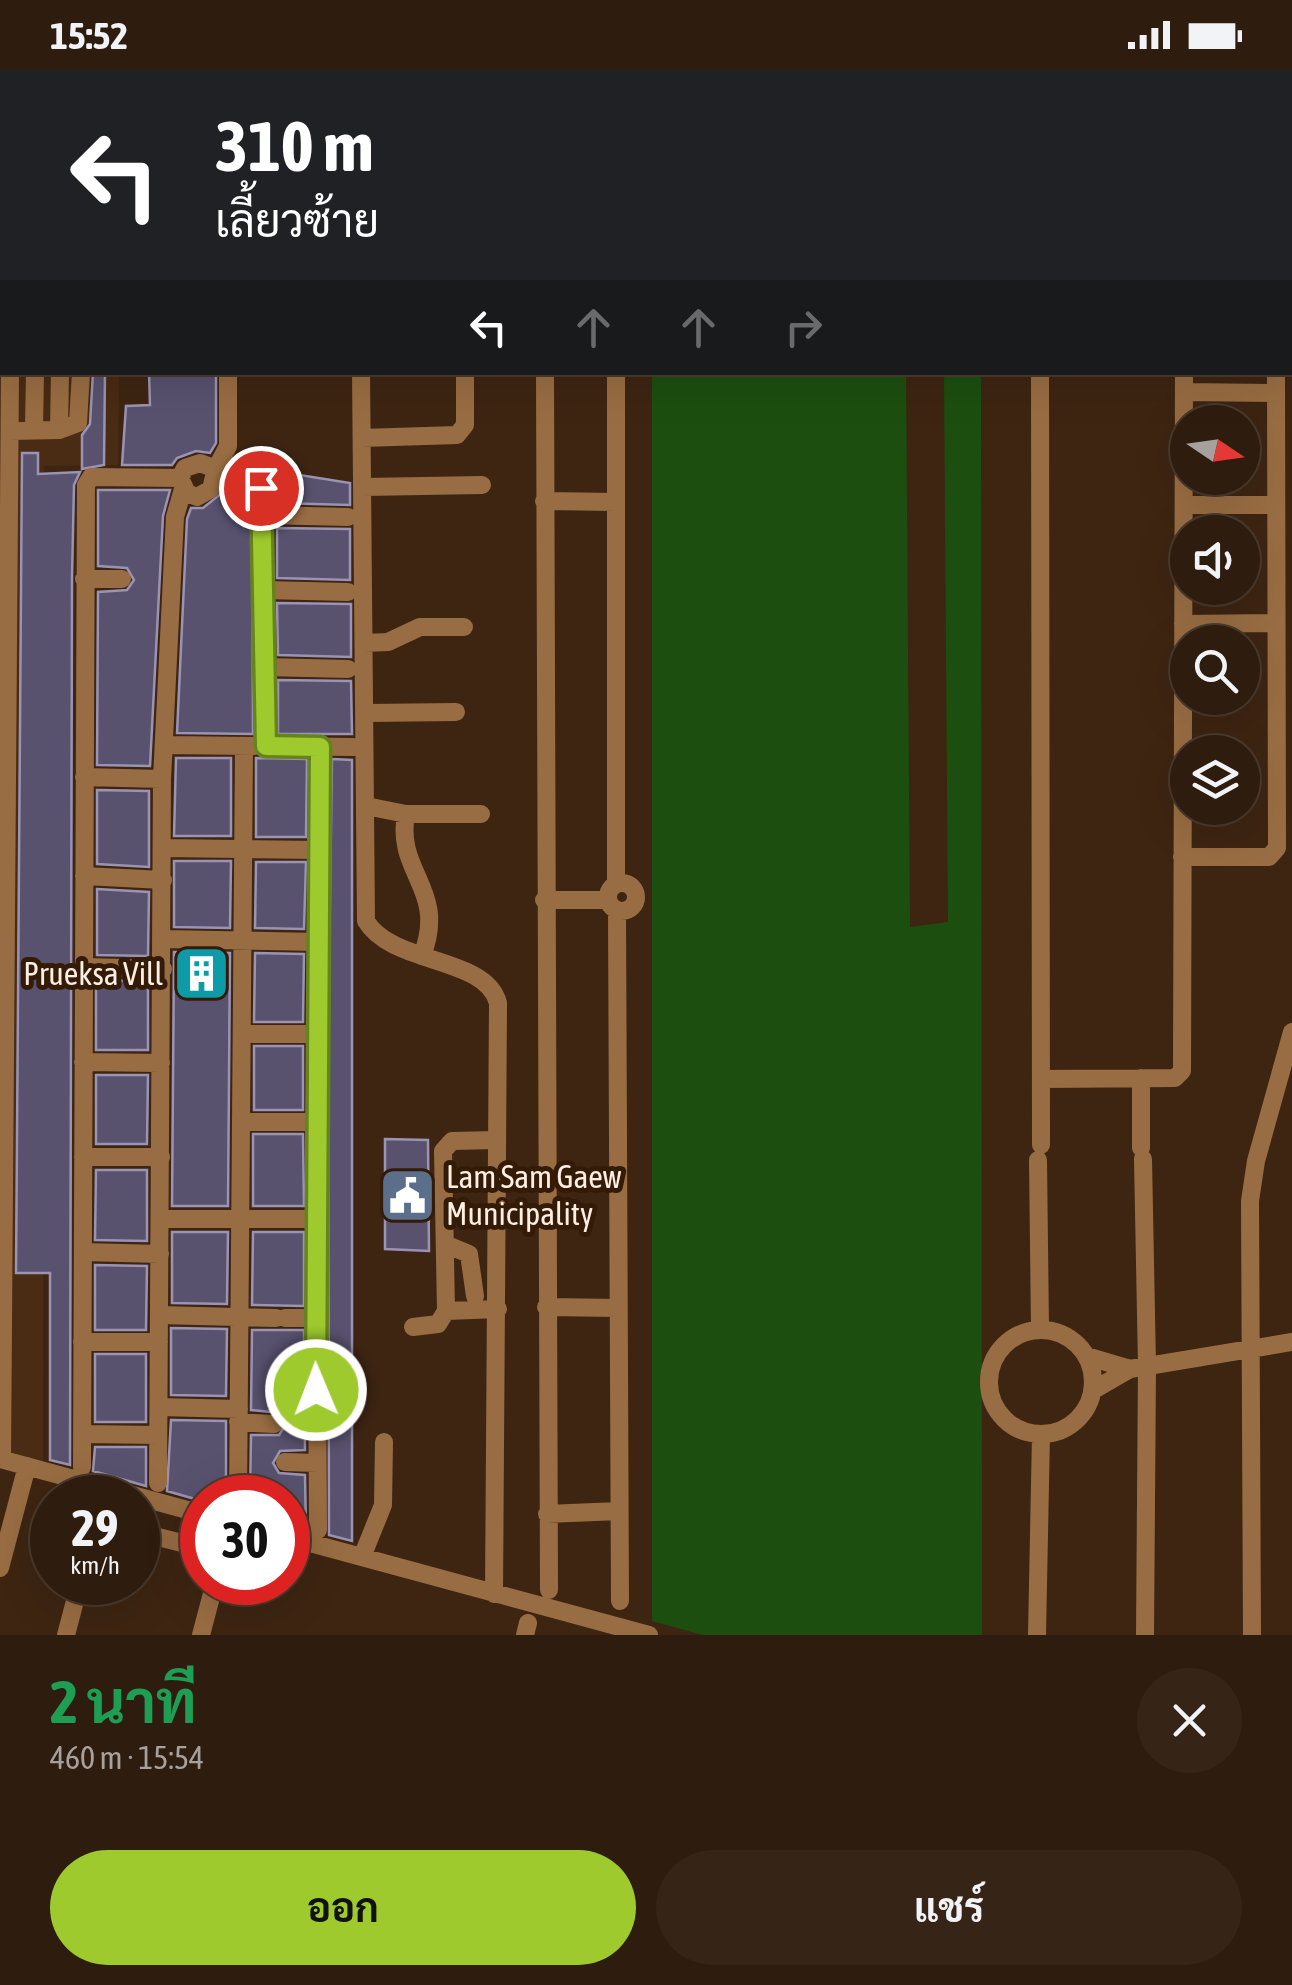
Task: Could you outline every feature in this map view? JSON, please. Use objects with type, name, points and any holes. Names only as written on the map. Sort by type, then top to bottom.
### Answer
[{"type":"street","points":[[10,375],[4,526],[1,1459],[53,1475]]},
{"type":"street","points":[[34,375],[34,430]]},
{"type":"street","points":[[59,430],[60,375]]},
{"type":"street","points":[[10,431],[59,430],[78,423],[81,375]]},
{"type":"street","points":[[182,484],[191,496],[202,496],[211,489],[228,446],[228,375]]},
{"type":"street","points":[[362,375],[366,921],[384,939],[485,980],[495,990],[498,1309],[494,1594]]},
{"type":"street","points":[[362,438],[457,435],[465,425],[465,375]]},
{"type":"street","points":[[544,375],[549,1590]]},
{"type":"street","points":[[616,375],[614,898],[620,1601]]},
{"type":"street","points":[[1040,375],[1040,1330]]},
{"type":"street","points":[[1042,1079],[1174,1078],[1182,1072],[1184,375]]},
{"type":"street","points":[[1182,857],[1274,854],[1276,375]]},
{"type":"street","points":[[1184,392],[1276,394]]},
{"type":"street","points":[[158,1475],[162,779],[175,518],[182,484],[194,463],[261,488],[265,514],[266,746]]},
{"type":"street","points":[[82,1467],[87,480],[182,484]]},
{"type":"street","points":[[362,487],[482,485]]},
{"type":"street","points":[[544,501],[616,502]]},
{"type":"street","points":[[1184,505],[1276,505]]},
{"type":"street","points":[[265,514],[348,517]]},
{"type":"street","points":[[84,580],[122,579]]},
{"type":"street","points":[[264,590],[348,592]]},
{"type":"street","points":[[1183,624],[1276,623]]},
{"type":"street","points":[[365,643],[388,642],[420,628],[464,627]]},
{"type":"street","points":[[264,667],[348,669]]},
{"type":"street","points":[[366,713],[456,712]]},
{"type":"street","points":[[164,745],[352,747]]},
{"type":"street","points":[[238,1475],[244,746]]},
{"type":"street","points":[[318,1530],[315,1034],[320,747]]},
{"type":"street","points":[[84,778],[162,779]]},
{"type":"street","points":[[366,806],[406,814],[481,814]]},
{"type":"street","points":[[406,814],[403,844],[430,903],[422,956]]},
{"type":"street","points":[[163,848],[318,850]]},
{"type":"street","points":[[84,876],[163,880]]},
{"type":"street","points":[[544,900],[614,898]]},
{"type":"street","points":[[163,939],[316,942]]},
{"type":"street","points":[[84,968],[163,970]]},
{"type":"street","points":[[1252,1635],[1251,1184],[1292,1032]]},
{"type":"street","points":[[242,1034],[315,1034]]},
{"type":"street","points":[[83,1062],[161,1063]]},
{"type":"street","points":[[1142,1078],[1138,1368],[1145,1635]]},
{"type":"street","points":[[241,1122],[316,1122]]},
{"type":"street","points":[[413,1327],[438,1324],[446,1311],[446,1144],[496,1140]]},
{"type":"street","points":[[83,1157],[160,1157]]},
{"type":"street","points":[[160,1219],[315,1219]]},
{"type":"street","points":[[445,1244],[469,1254],[476,1296]]},
{"type":"street","points":[[84,1252],[160,1254]]},
{"type":"street","points":[[546,1307],[618,1308]]},
{"type":"street","points":[[446,1311],[498,1309]]},
{"type":"street","points":[[159,1315],[316,1318]]},
{"type":"street","points":[[1086,1356],[1092,1391],[1079,1417],[1055,1432],[1040,1434],[1012,1426],[994,1404],[989,1375],[1001,1348],[1025,1332],[1058,1332],[1086,1356],[1138,1368]]},
{"type":"street","points":[[82,1342],[159,1342]]},
{"type":"street","points":[[1092,1391],[1138,1368],[1292,1342]]},
{"type":"street","points":[[159,1407],[274,1424]]},
{"type":"street","points":[[83,1434],[158,1435]]},
{"type":"street","points":[[1037,1635],[1040,1434]]},
{"type":"street","points":[[362,1557],[383,1505],[384,1442]]},
{"type":"street","points":[[285,1462],[317,1463]]},
{"type":"street","points":[[0,1568],[27,1466]]},
{"type":"street","points":[[547,1514],[619,1511]]},
{"type":"street","points":[[310,1542],[615,1631],[648,1635]]},
{"type":"street","points":[[66,1635],[74,1605]]},
{"type":"street","points":[[202,1635],[209,1605]]},
{"type":"shaded area","points":[[0,375],[119,375],[118,465],[44,466],[43,1475],[0,1464]]},
{"type":"green space","points":[[652,375],[906,375],[910,927],[948,922],[944,375],[981,375],[982,1635],[703,1635],[652,1621]]},
{"type":"building","points":[[93,375],[105,375],[104,465],[82,469],[82,435],[90,424]]},
{"type":"building","points":[[149,375],[216,375],[216,443],[210,453],[196,451],[177,458],[172,465],[122,465],[126,406],[150,405]]},
{"type":"building","points":[[22,453],[38,453],[38,474],[80,472],[74,485],[72,578],[70,1465],[50,1460],[50,1273],[16,1273]]},
{"type":"building","points":[[236,457],[236,465],[350,483],[350,505],[277,503],[274,485],[266,477],[230,468]]},
{"type":"building","points":[[98,490],[170,490],[163,516],[150,766],[97,765],[98,592],[127,590],[134,580],[127,568],[98,566]]},
{"type":"building","points":[[223,492],[252,498],[253,734],[177,733],[187,519],[191,508],[203,508]]},
{"type":"building","points":[[277,528],[350,529],[350,580],[277,578]]},
{"type":"building","points":[[277,603],[351,604],[351,657],[278,655]]},
{"type":"building","points":[[278,680],[351,681],[352,734],[278,734]]},
{"type":"building","points":[[176,758],[231,758],[231,836],[174,836]]},
{"type":"building","points":[[256,758],[307,759],[306,837],[256,837]]},
{"type":"building","points":[[332,759],[352,760],[352,1541],[329,1535]]},
{"type":"building","points":[[97,790],[149,791],[149,867],[97,864]]},
{"type":"building","points":[[174,861],[231,861],[230,928],[174,927]]},
{"type":"building","points":[[256,862],[306,862],[304,929],[255,928]]},
{"type":"building","points":[[97,889],[149,892],[148,956],[97,955]]},
{"type":"building","points":[[174,952],[230,953],[228,1206],[172,1206]]},
{"type":"building","points":[[255,953],[304,954],[303,1022],[254,1022]]},
{"type":"building","points":[[96,980],[148,981],[148,1050],[96,1050]]},
{"type":"building","points":[[254,1046],[303,1046],[303,1110],[254,1110]]},
{"type":"building","points":[[96,1075],[148,1075],[147,1144],[96,1144]]},
{"type":"building","points":[[253,1134],[303,1134],[304,1206],[253,1206]]},
{"type":"building","name":"Lam Sam Gaew Municipality","points":[[385,1139],[428,1140],[429,1251],[385,1249]]},
{"type":"building","points":[[96,1170],[147,1170],[147,1241],[95,1240]]},
{"type":"building","points":[[172,1232],[228,1232],[227,1304],[172,1303]]},
{"type":"building","points":[[253,1232],[304,1232],[304,1306],[252,1305]]},
{"type":"building","points":[[95,1265],[147,1266],[146,1330],[95,1330]]},
{"type":"building","points":[[171,1328],[227,1329],[226,1396],[171,1395]]},
{"type":"building","points":[[252,1330],[304,1330],[305,1450],[280,1451],[273,1463],[279,1473],[305,1475],[250,1475],[251,1435],[279,1435],[286,1424],[280,1413],[251,1410]]},
{"type":"building","points":[[95,1354],[146,1354],[146,1422],[95,1422]]},
{"type":"building","points":[[171,1420],[226,1421],[226,1475],[180,1475],[180,1495],[167,1491]]},
{"type":"building","points":[[95,1447],[146,1447],[146,1475],[93,1471]]},
{"type":"place","name":"Prueksa Vill","points":[[202,974]]},
{"type":"place","name":"Lam Sam Gaew Municipality","points":[[407,1195]]},
{"type":"route","points":[[261,488],[265,514],[266,746],[320,747],[315,1034],[316,1390]]}]
